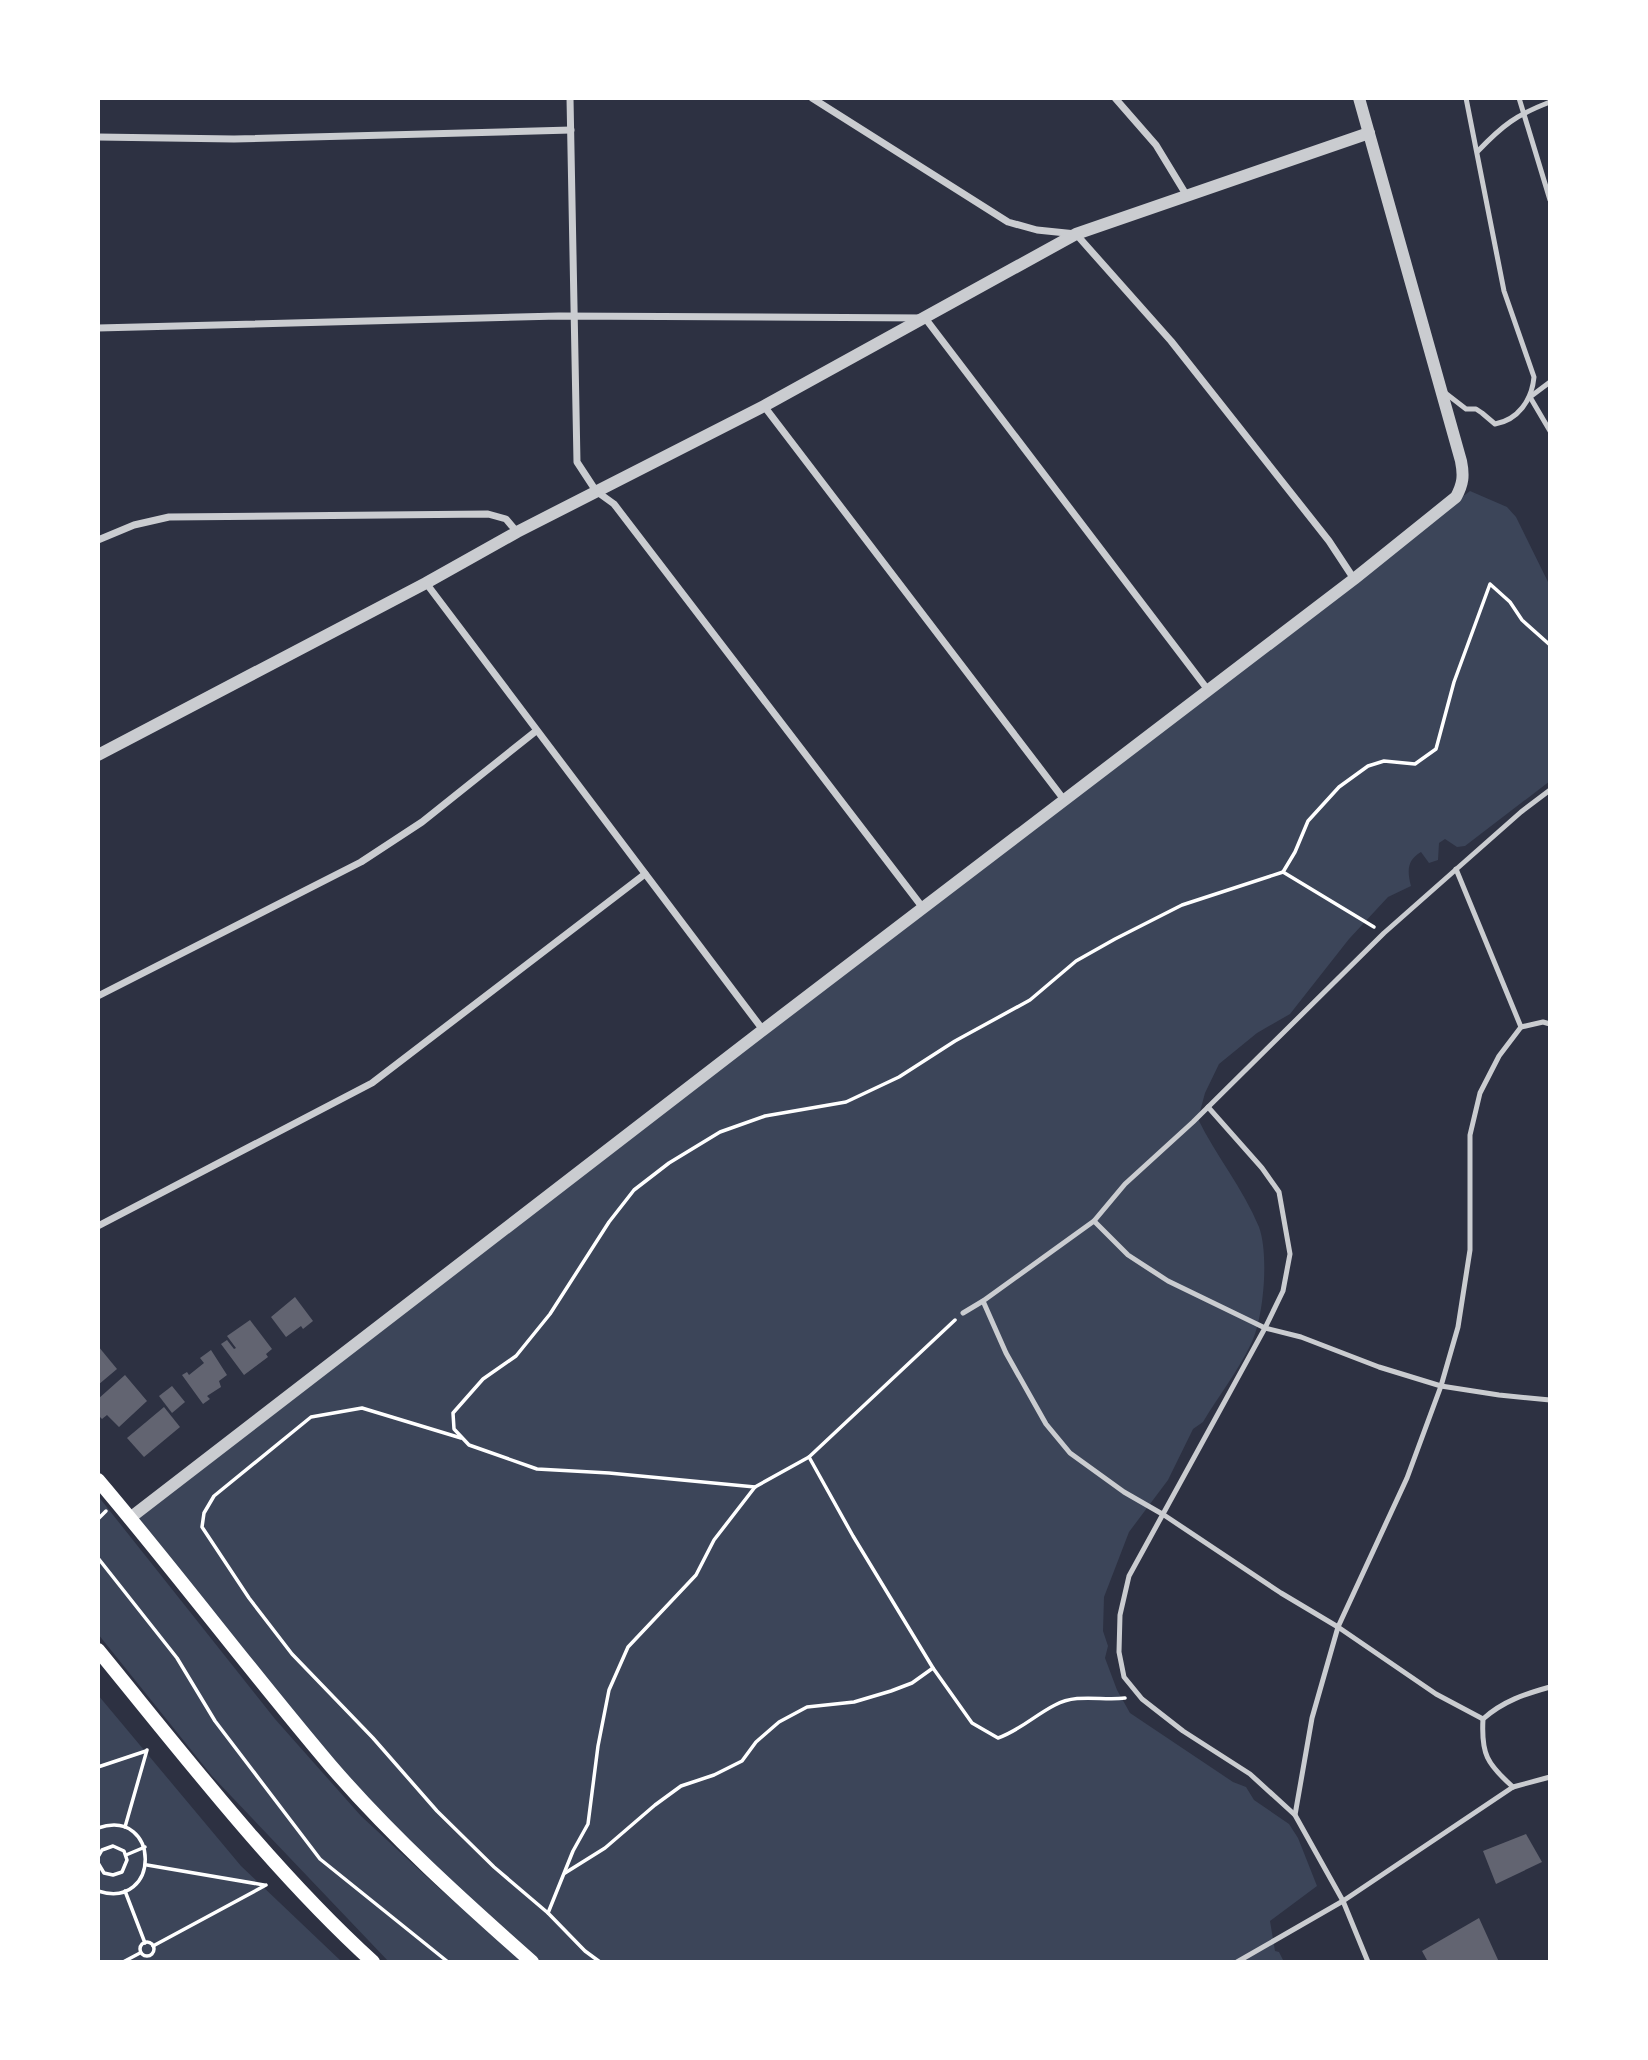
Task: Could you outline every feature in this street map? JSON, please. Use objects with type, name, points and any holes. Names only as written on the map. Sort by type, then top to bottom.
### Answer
[{"type":"main road","points":[[98,1480],[332,1767],[388,1826],[532,1962]]},
{"type":"main road","points":[[98,1650],[197,1772],[275,1860],[373,1962]]},
{"type":"street","points":[[570,98],[577,462],[596,491],[614,504],[923,908]]},
{"type":"street","points":[[811,98],[1008,222],[1037,230],[1076,234],[1171,341],[1329,541],[1354,579]]},
{"type":"street","points":[[1115,98],[1156,145],[1187,196]]},
{"type":"street","points":[[130,1518],[1447,505],[1462,486],[1464,476],[1461,461],[1359,98]]},
{"type":"street","points":[[98,137],[233,139],[570,130]]},
{"type":"street","points":[[98,755],[426,583],[517,532],[764,405],[1076,234],[1369,133]]},
{"type":"street","points":[[98,328],[575,316],[925,318]]},
{"type":"street","points":[[925,318],[1208,690]]},
{"type":"street","points":[[764,405],[1065,801]]},
{"type":"street","points":[[98,540],[134,525],[169,517],[229,515],[488,514],[506,519],[517,532]]},
{"type":"street","points":[[426,583],[763,1030]]},
{"type":"street","points":[[98,996],[361,862],[422,822],[536,731]]},
{"type":"street","points":[[98,1226],[372,1083],[645,874]]},
{"type":"lane","points":[[1466,98],[1504,291],[1534,377],[1530,397],[1550,431]]},
{"type":"lane","points":[[1519,98],[1550,200]]},
{"type":"lane","points":[[1478,152],[1500,128],[1522,113],[1550,102]]},
{"type":"lane","points":[[1441,390],[1465,409],[1476,409],[1495,424],[1507,422],[1530,397],[1550,382]]},
{"type":"lane","points":[[962,1313],[983,1301],[1094,1221],[1125,1184],[1208,1107],[1384,933],[1521,812],[1550,790]]},
{"type":"lane","points":[[1456,869],[1521,1027]]},
{"type":"lane","points":[[1295,1815],[1312,1718],[1338,1627],[1407,1478],[1441,1386],[1458,1328],[1470,1250],[1471,1135],[1480,1093],[1499,1056],[1521,1027],[1543,1022],[1550,1024]]},
{"type":"lane","points":[[1208,1107],[1262,1168],[1279,1192],[1290,1254],[1283,1291],[1265,1328],[1129,1576],[1120,1615],[1119,1652],[1124,1677],[1137,1693],[1183,1731],[1250,1774],[1295,1815],[1343,1902],[1368,1962]]},
{"type":"lane","points":[[1094,1221],[1128,1255],[1168,1281],[1265,1328],[1301,1337],[1388,1370],[1441,1386],[1550,1400]]},
{"type":"lane","points":[[983,1301],[1006,1353],[1046,1424],[1070,1453],[1124,1492],[1338,1627],[1436,1693],[1483,1719]]},
{"type":"lane","points":[[1513,1787],[1490,1764],[1482,1742],[1483,1719],[1496,1707],[1524,1694],[1550,1687]]},
{"type":"lane","points":[[1237,1962],[1343,1902],[1513,1787],[1550,1777]]},
{"type":"path","points":[[755,1487],[537,1469],[469,1445],[454,1429],[453,1413],[483,1379],[516,1356],[550,1314],[608,1222],[634,1190],[669,1163],[720,1132],[765,1116],[846,1102],[899,1077],[955,1041],[1030,1000],[1076,961],[1115,939],[1182,905],[1283,872],[1308,821],[1339,787],[1368,766],[1384,761],[1415,764],[1436,750],[1454,682],[1490,584],[1510,602],[1522,620],[1550,645]]},
{"type":"path","points":[[1283,872],[1384,933]]},
{"type":"path","points":[[548,1913],[573,1851],[588,1824],[608,1690],[628,1647],[696,1575],[714,1540],[755,1487],[809,1457],[962,1313]]},
{"type":"path","points":[[463,1438],[362,1408],[311,1417],[214,1496],[204,1513],[202,1527],[249,1598],[292,1654],[373,1738],[437,1811],[494,1867],[600,1962]]},
{"type":"path","points":[[809,1457],[933,1668],[972,1723],[998,1738],[1055,1704],[1088,1697],[1124,1698],[1137,1693]]},
{"type":"path","points":[[98,1518],[108,1510]]},
{"type":"path","points":[[98,1558],[177,1658],[215,1721],[320,1859],[448,1962]]},
{"type":"path","points":[[564,1874],[606,1849],[655,1805],[681,1786],[714,1775],[742,1761],[755,1742],[779,1721],[807,1707],[854,1702],[891,1692],[912,1684],[933,1668]]},
{"type":"path","points":[[98,1767],[147,1750],[125,1827]]},
{"type":"path","points":[[98,1826],[125,1827],[133,1832],[145,1847],[146,1865],[137,1884],[125,1891],[107,1894],[98,1891]]},
{"type":"path","points":[[98,1857],[102,1850],[109,1846],[121,1849],[126,1855],[125,1869],[117,1874],[104,1873],[98,1865]]},
{"type":"path","points":[[126,1855],[145,1847]]},
{"type":"path","points":[[125,1891],[145,1943],[153,1946],[266,1885],[146,1865]]},
{"type":"path","points":[[141,1953],[141,1946],[145,1943]]},
{"type":"path","points":[[149,1956],[153,1946]]},
{"type":"path","points":[[123,1962],[141,1953],[149,1956],[152,1962]]},
{"type":"shaded area","points":[[1470,491],[1507,507],[1516,517],[1550,586],[1550,781],[1465,846],[1457,847],[1445,839],[1439,843],[1438,860],[1429,863],[1421,852],[1416,855],[1409,866],[1411,886],[1388,897],[1349,939],[1290,1014],[1257,1033],[1219,1064],[1205,1093],[1198,1119],[1259,1227],[1264,1253],[1264,1286],[1259,1319],[1251,1344],[1240,1364],[1203,1422],[1193,1429],[1168,1480],[1129,1532],[1104,1597],[1103,1631],[1108,1646],[1105,1658],[1117,1690],[1130,1713],[1233,1782],[1246,1787],[1254,1800],[1289,1824],[1298,1838],[1317,1886],[1270,1921],[1275,1951],[1279,1952],[1284,1962],[535,1962],[381,1818],[134,1522]]},
{"type":"shaded area","points":[[98,1496],[275,1719],[361,1816],[525,1962],[389,1962],[212,1776],[98,1634]]},
{"type":"shaded area","points":[[98,1695],[241,1866],[342,1962],[98,1962]]},
{"type":"building","points":[[295,1297],[313,1321],[286,1337],[271,1317]]},
{"type":"building","points":[[250,1320],[272,1349],[266,1354],[268,1357],[244,1375],[221,1344],[227,1340],[236,1348],[227,1336]]},
{"type":"building","points":[[98,1346],[117,1369],[98,1385]]},
{"type":"building","points":[[211,1350],[227,1375],[219,1381],[221,1387],[207,1396],[210,1399],[203,1404],[182,1375],[187,1372],[189,1375],[204,1363],[200,1358]]},
{"type":"building","points":[[125,1375],[147,1401],[119,1427],[107,1415],[102,1419],[98,1415],[98,1399]]},
{"type":"building","points":[[172,1386],[185,1402],[172,1413],[159,1396]]},
{"type":"building","points":[[164,1407],[180,1427],[144,1457],[127,1438]]},
{"type":"building","points":[[1526,1834],[1542,1862],[1496,1884],[1483,1851]]},
{"type":"building","points":[[1479,1918],[1499,1962],[1428,1962],[1422,1951]]}]
